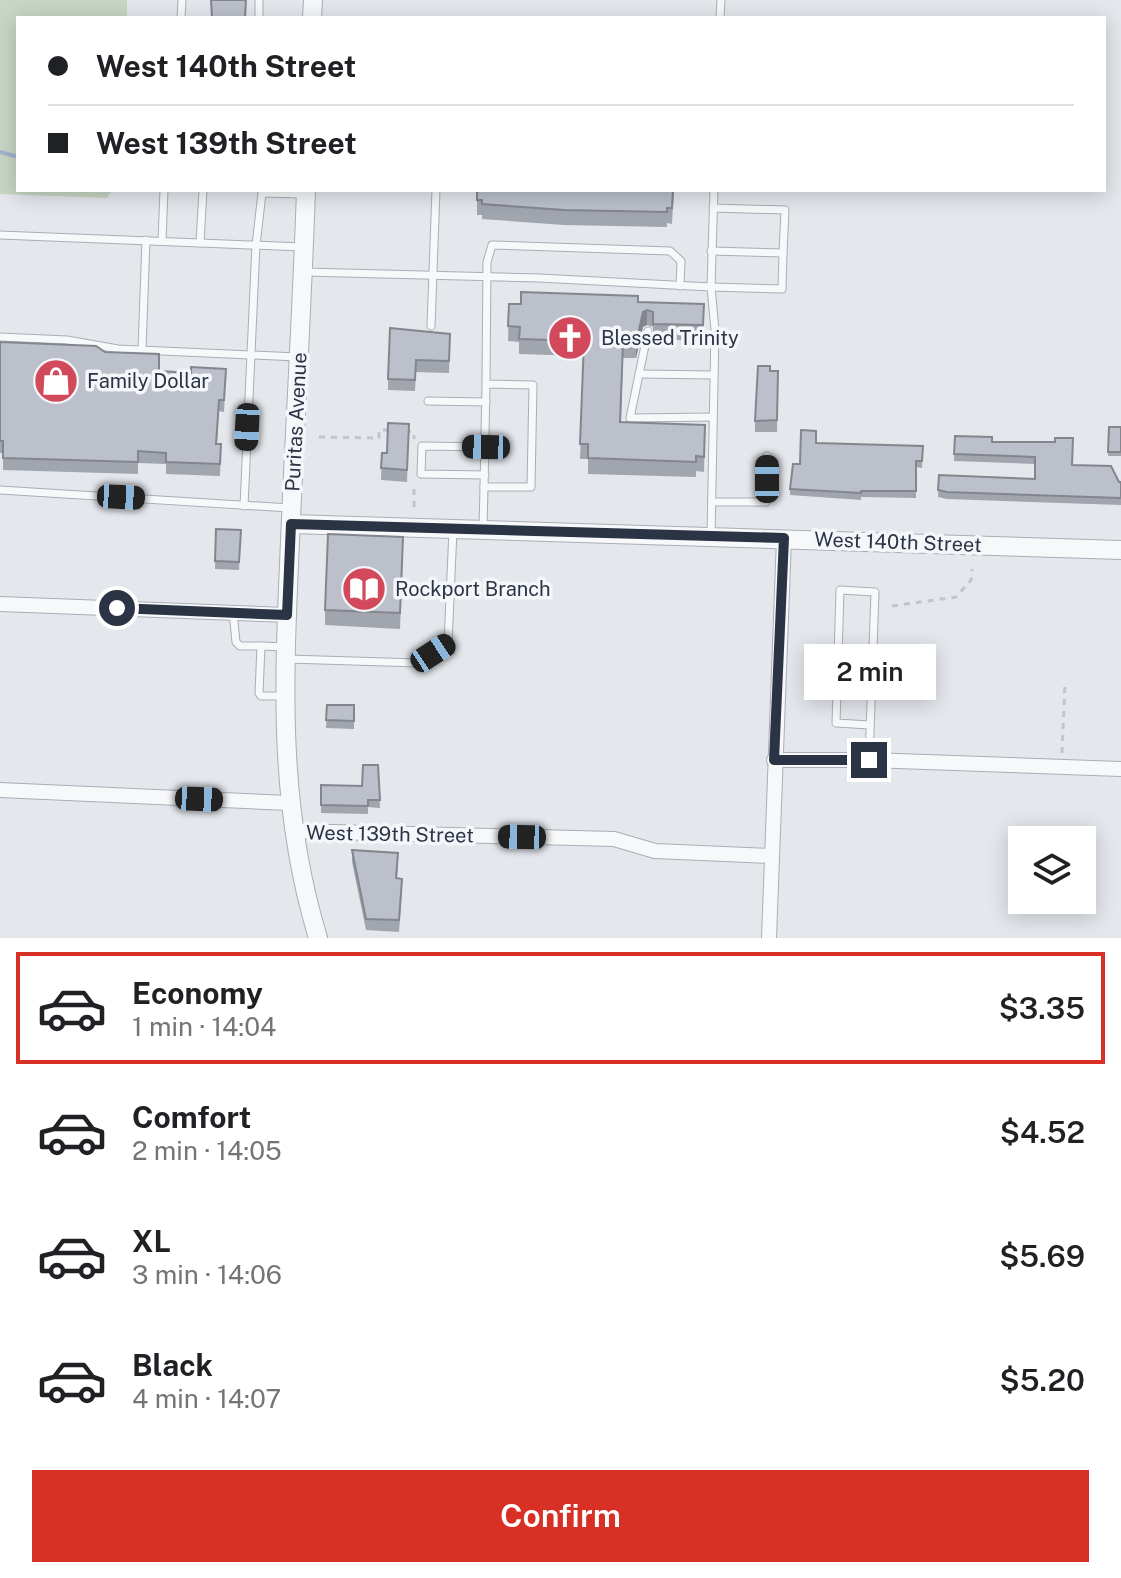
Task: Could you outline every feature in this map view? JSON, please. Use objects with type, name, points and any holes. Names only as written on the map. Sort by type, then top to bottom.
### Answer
[{"type":"street","name":"Puritas Avenue","points":[[306,192],[285,696],[289,803],[318,938]]},
{"type":"street","name":"West 140th Street","points":[[291,516],[453,529],[1121,550]]},
{"type":"street","points":[[769,938],[784,538]]},
{"type":"street","points":[[0,604],[287,615]]},
{"type":"street","points":[[774,760],[869,760],[1121,769]]},
{"type":"street","name":"West 139th Street","points":[[0,790],[289,803]]},
{"type":"street","name":"West 139th Street","points":[[293,831],[614,839],[655,851],[772,856]]},
{"type":"lane","points":[[162,241],[164,192]]},
{"type":"lane","points":[[200,243],[203,192]]},
{"type":"lane","points":[[244,506],[256,245],[263,192]]},
{"type":"lane","points":[[431,326],[436,192]]},
{"type":"lane","points":[[711,536],[714,192]]},
{"type":"lane","points":[[303,272],[782,289],[785,210],[713,208]]},
{"type":"lane","points":[[0,235],[304,247]]},
{"type":"lane","points":[[142,350],[146,240]]},
{"type":"lane","points":[[483,529],[487,277],[488,253],[492,245],[670,251],[681,261],[680,286]]},
{"type":"lane","points":[[711,251],[783,253]]},
{"type":"lane","points":[[648,331],[630,418],[713,417]]},
{"type":"lane","points":[[0,337],[67,340],[118,349],[299,357]]},
{"type":"lane","points":[[639,374],[714,375]]},
{"type":"lane","points":[[484,487],[531,487],[533,385],[486,384]]},
{"type":"lane","points":[[428,401],[486,402]]},
{"type":"lane","points":[[485,475],[421,474],[422,446],[486,447]]},
{"type":"lane","points":[[712,502],[766,502],[767,456]]},
{"type":"lane","points":[[0,490],[244,506],[291,516]]},
{"type":"lane","points":[[233,612],[236,642],[240,646],[261,646],[286,653],[417,663],[448,643],[453,529]]},
{"type":"lane","points":[[869,760],[875,592],[840,590],[836,723],[870,725]]},
{"type":"lane","points":[[261,646],[259,693],[261,696],[285,696]]},
{"type":"path","points":[[319,437],[379,438],[379,430],[391,431]]},
{"type":"path","points":[[402,431],[414,432],[414,447]]},
{"type":"path","points":[[414,477],[414,507]]},
{"type":"path","points":[[892,606],[956,597],[971,580],[972,569]]},
{"type":"path","points":[[1062,753],[1065,683]]},
{"type":"green space","points":[[0,0],[127,0],[127,16],[16,16],[16,192],[111,192],[107,198],[0,194]]},
{"type":"building","points":[[211,0],[246,0],[245,16],[212,16]]},
{"type":"building","points":[[477,192],[673,192],[672,208],[667,208],[667,212],[564,210],[482,204],[482,200],[477,200]]},
{"type":"building","points":[[521,292],[638,296],[638,302],[704,304],[703,325],[653,324],[653,312],[643,312],[636,343],[623,343],[620,422],[705,425],[704,457],[696,456],[696,462],[588,458],[588,444],[580,444],[584,341],[519,339],[520,327],[508,326],[509,304],[521,304]]},
{"type":"building","points":[[390,328],[450,334],[449,361],[416,360],[415,380],[388,379]]},
{"type":"building","points":[[0,342],[96,346],[105,352],[159,354],[159,371],[191,373],[191,367],[226,369],[224,400],[219,400],[216,444],[221,444],[220,464],[166,462],[166,453],[138,451],[138,462],[3,458],[3,441],[0,441]]},
{"type":"building","points":[[758,366],[770,366],[770,371],[778,371],[777,420],[755,421]]},
{"type":"building","points":[[388,423],[409,424],[407,470],[381,468],[382,453],[387,453]]},
{"type":"building","points":[[1109,427],[1121,427],[1121,452],[1108,452]]},
{"type":"building","points":[[801,430],[816,431],[816,443],[923,446],[922,461],[916,461],[916,491],[861,493],[790,489],[793,464],[800,464]]},
{"type":"building","points":[[955,436],[992,437],[992,442],[1055,442],[1055,438],[1073,438],[1072,465],[1111,466],[1121,482],[1121,498],[938,490],[939,475],[1035,479],[1035,457],[954,454]]},
{"type":"building","points":[[216,529],[241,530],[239,562],[215,561]]},
{"type":"building","name":"Rockport Branch","points":[[328,534],[403,537],[400,613],[325,610]]},
{"type":"building","points":[[327,705],[354,705],[354,721],[326,720]]},
{"type":"building","points":[[363,765],[378,765],[380,800],[368,800],[368,806],[321,805],[321,785],[362,786]]},
{"type":"building","points":[[352,850],[398,853],[396,878],[402,879],[399,920],[366,919]]},
{"type":"waterway","points":[[0,152],[16,156]]},
{"type":"place","name":"Blessed Trinity","points":[[570,338]]},
{"type":"place","name":"Family Dollar","points":[[56,381]]},
{"type":"place","name":"Rockport Branch","points":[[364,589]]},
{"type":"route","points":[[117,608],[287,615],[291,524],[784,538],[774,760],[869,760]]}]
